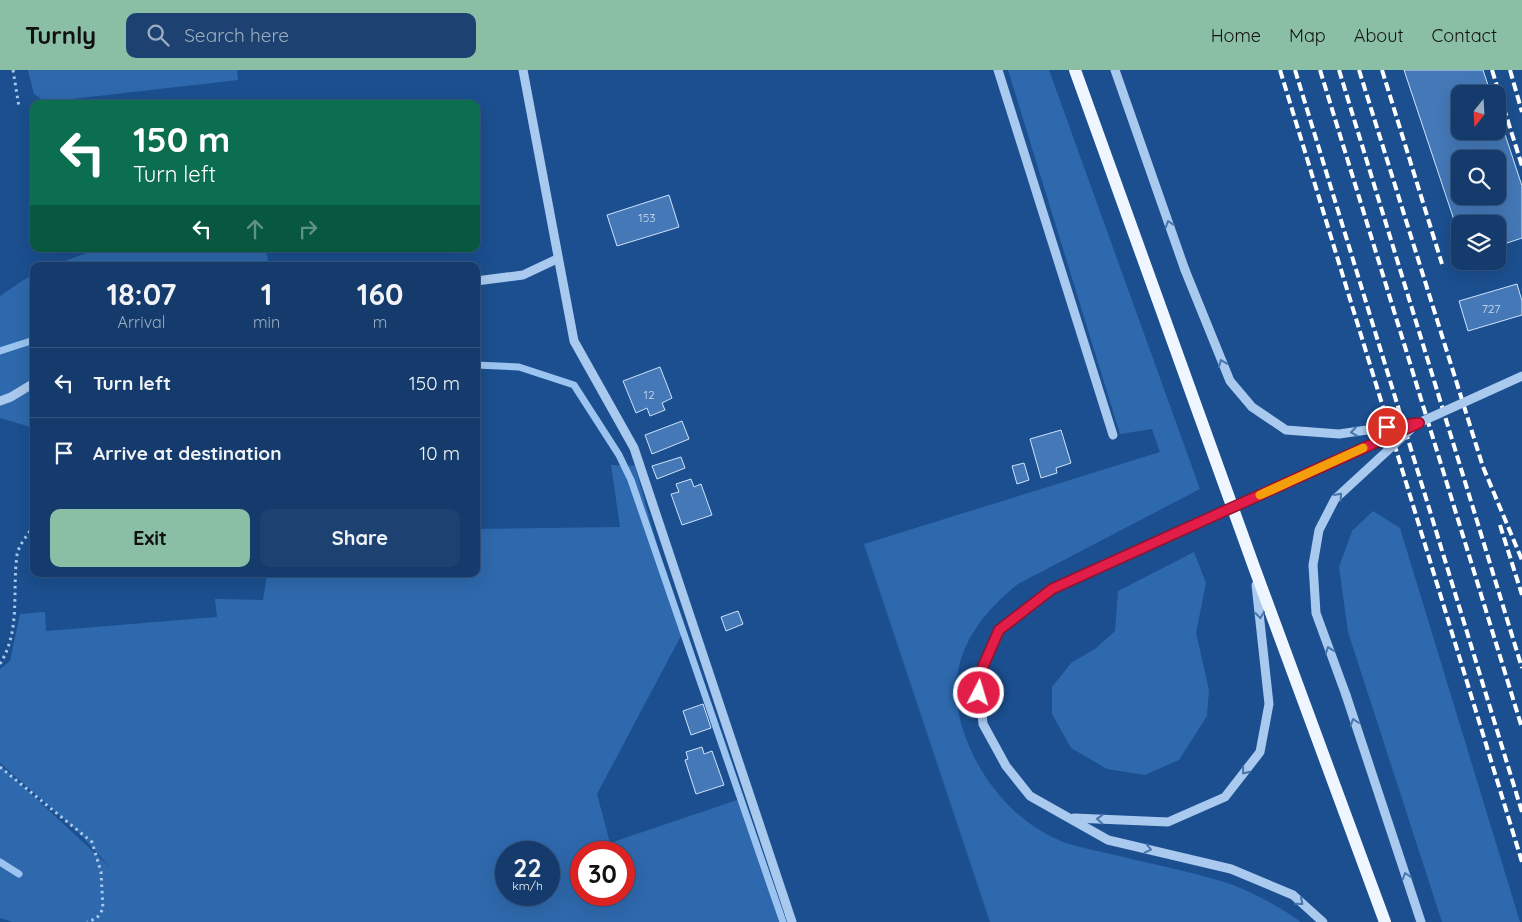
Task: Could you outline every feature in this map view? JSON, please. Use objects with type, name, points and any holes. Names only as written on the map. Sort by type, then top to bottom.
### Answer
[{"type":"main road","points":[[1075,70],[1254,567],[1385,922]]},
{"type":"street","points":[[523,70],[557,259],[574,341],[634,448],[792,922]]},
{"type":"street","points":[[998,70],[1114,435]]},
{"type":"street","points":[[1115,70],[1185,270],[1230,380],[1252,407],[1286,430],[1339,434],[1419,423]]},
{"type":"street","points":[[480,280],[522,275],[557,259]]},
{"type":"street","points":[[1323,922],[1293,895],[1232,869],[1108,840],[1030,796],[1006,766],[983,724],[978,678],[999,630],[1052,589],[1522,376]]},
{"type":"street","points":[[0,400],[11,397],[30,385]]},
{"type":"street","points":[[1419,423],[1335,499],[1319,530],[1313,565],[1316,613],[1346,696],[1421,922]]},
{"type":"street","points":[[1071,818],[1168,822],[1225,797],[1260,752],[1269,704],[1254,567]]},
{"type":"path","points":[[13,70],[19,107]]},
{"type":"path","points":[[0,664],[9,650],[15,615],[17,553],[30,532]]},
{"type":"path","points":[[0,767],[92,842],[101,872],[103,909],[97,918],[87,922]]},
{"type":"shaded area","points":[[28,70],[237,70],[238,80],[63,100],[43,100],[34,94]]},
{"type":"shaded area","points":[[1008,70],[1049,70],[1200,489],[1018,584],[990,610],[970,639],[962,655],[958,672],[956,690],[958,710],[964,731],[982,772],[995,790],[1010,807],[1046,834],[1076,846],[1221,881],[1262,899],[1301,922],[990,922],[864,544],[1160,452],[1152,429],[1120,434]]},
{"type":"shaded area","points":[[89,252],[267,252],[268,262],[63,262]]},
{"type":"shaded area","points":[[30,276],[30,427],[0,418],[0,296]]},
{"type":"shaded area","points":[[611,465],[635,466],[682,634],[597,794],[609,841],[570,841],[570,906],[635,906],[635,841],[616,841],[740,799],[779,922],[12,922],[0,918],[0,765],[111,868],[76,830],[0,763],[0,669],[10,661],[20,614],[45,612],[46,631],[217,617],[215,599],[263,600],[267,577],[480,577],[480,529],[620,527]]},
{"type":"shaded area","points":[[1373,511],[1400,528],[1520,922],[1442,922],[1348,632],[1339,567],[1352,531]]},
{"type":"shaded area","points":[[1194,552],[1206,583],[1196,633],[1209,690],[1207,716],[1179,760],[1145,775],[1107,769],[1071,748],[1052,714],[1052,687],[1072,662],[1095,649],[1115,631],[1118,591]]},
{"type":"building","points":[[1404,70],[1483,70],[1488,85],[1451,85],[1451,140],[1506,140],[1506,137],[1522,186],[1522,238],[1506,243],[1506,215],[1452,215]]},
{"type":"building","points":[[669,195],[679,227],[617,246],[607,215]]},
{"type":"building","points":[[1517,284],[1522,301],[1522,315],[1468,331],[1459,301]]},
{"type":"building","points":[[660,367],[672,398],[662,403],[665,410],[650,416],[647,408],[636,413],[623,381]]},
{"type":"building","points":[[682,421],[689,439],[652,454],[645,435]]},
{"type":"building","points":[[1061,430],[1071,463],[1056,468],[1057,473],[1041,478],[1030,439]]},
{"type":"building","points":[[681,457],[685,468],[657,479],[652,466]]},
{"type":"building","points":[[1024,463],[1029,480],[1017,484],[1012,466]]},
{"type":"building","points":[[691,479],[694,487],[701,484],[712,515],[682,525],[671,494],[679,492],[676,484]]},
{"type":"building","points":[[738,611],[743,624],[726,631],[721,617]]},
{"type":"building","points":[[703,704],[711,728],[691,735],[683,711]]},
{"type":"building","points":[[702,747],[704,754],[712,751],[724,785],[696,794],[685,760],[688,759],[686,752]]},
{"type":"waterway","points":[[0,351],[30,341]]},
{"type":"waterway","points":[[480,365],[519,367],[574,385],[619,455],[631,480],[783,922]]},
{"type":"waterway","points":[[0,862],[19,874]]},
{"type":"railway","points":[[1280,70],[1522,862]]},
{"type":"railway","points":[[1295,70],[1522,812]]},
{"type":"railway","points":[[1320,70],[1522,728]]},
{"type":"railway","points":[[1339,70],[1522,668]]},
{"type":"railway","points":[[1359,70],[1483,467],[1522,560]]},
{"type":"railway","points":[[1382,70],[1442,264]]},
{"type":"railway","points":[[1492,70],[1522,166]]},
{"type":"railway","points":[[1510,70],[1522,112]]},
{"type":"railway","points":[[1500,525],[1522,595]]},
{"type":"slow traffic","points":[[1260,495],[1363,448]]},
{"type":"route","points":[[979,693],[978,678],[999,630],[1052,589],[1419,423],[1387,427]]}]
